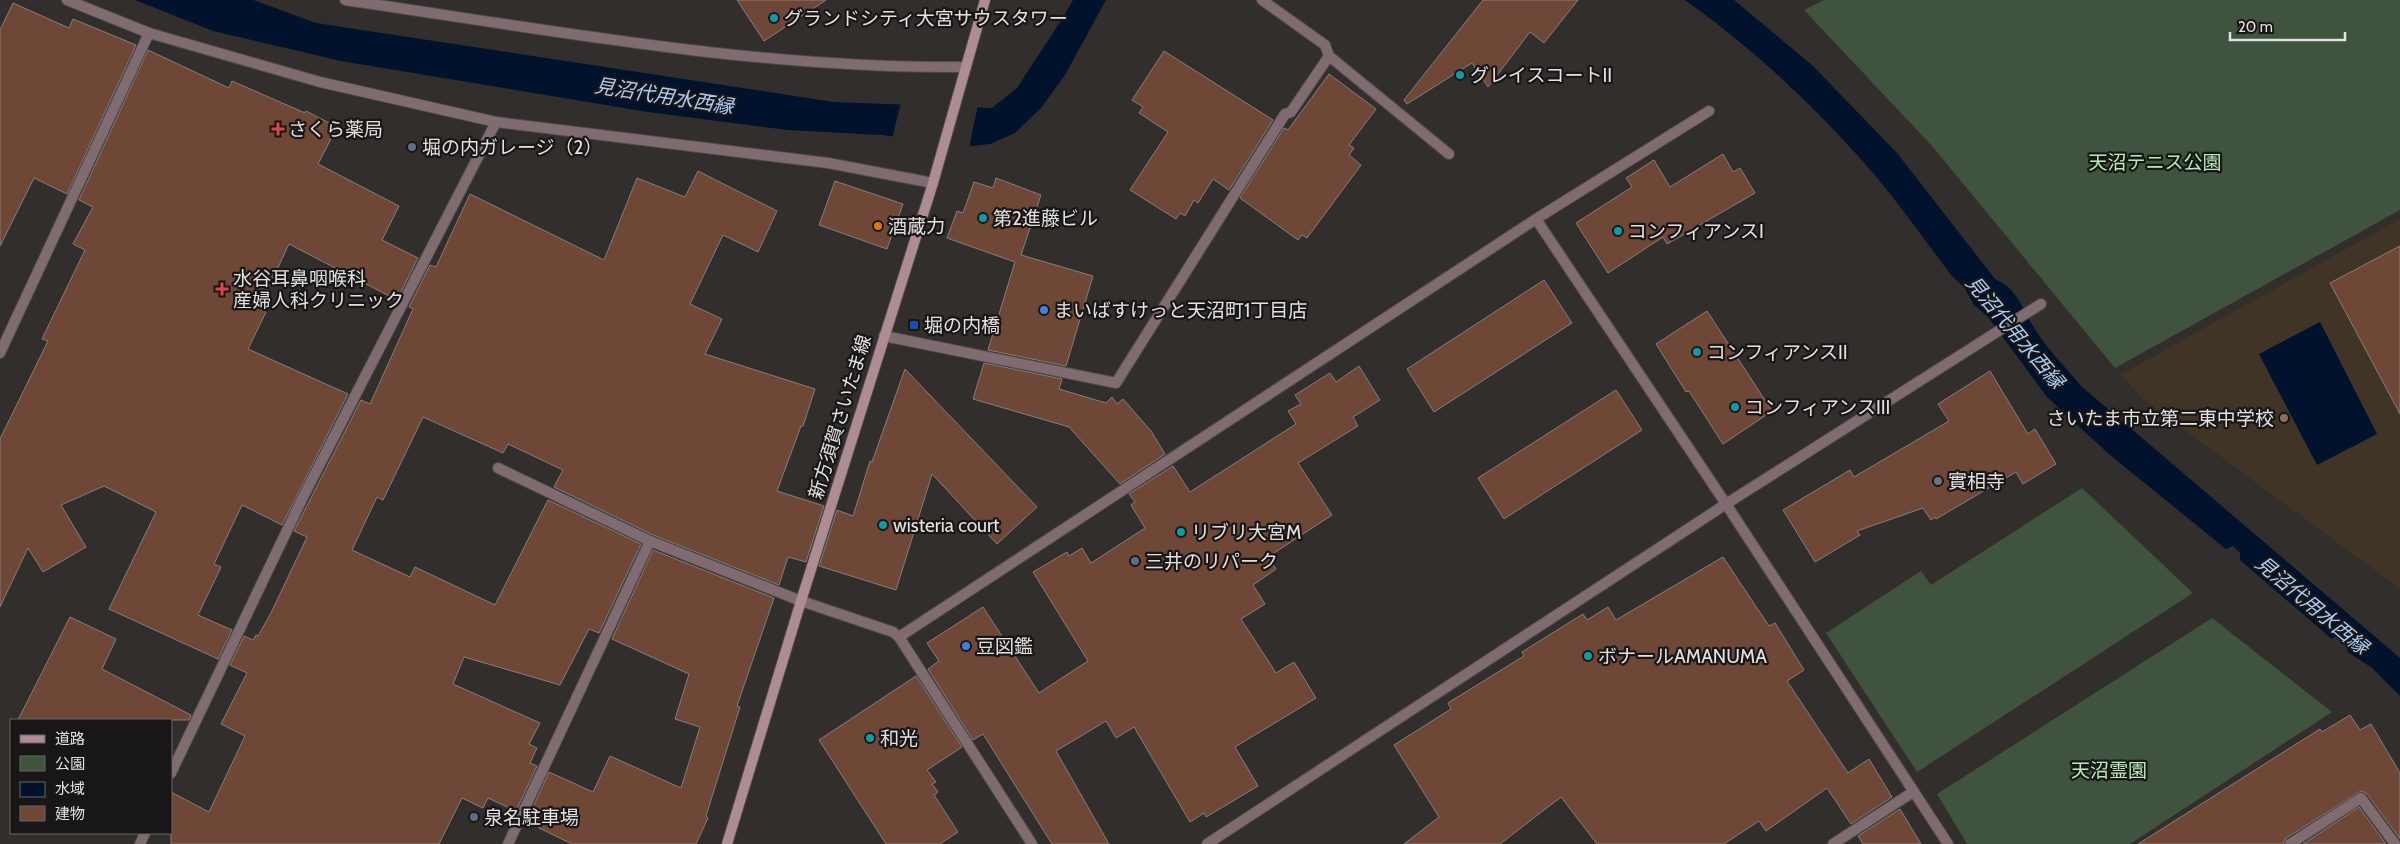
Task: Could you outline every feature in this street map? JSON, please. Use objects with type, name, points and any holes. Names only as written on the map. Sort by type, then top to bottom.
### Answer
[{"type":"main road","name":"新方須賀さいたま線","points":[[727,844],[801,601],[933,183],[985,0]]},
{"type":"street","points":[[68,0],[149,33],[320,82],[496,122],[828,163],[933,183]]},
{"type":"street","points":[[346,0],[607,39],[787,62],[966,67]]},
{"type":"street","points":[[1262,0],[1325,45],[1329,56],[1448,154]]},
{"type":"street","points":[[0,353],[149,33]]},
{"type":"street","points":[[884,336],[1116,382],[1285,114],[1291,112],[1329,56]]},
{"type":"street","points":[[899,637],[1536,219],[1709,111]]},
{"type":"street","points":[[172,770],[303,497],[496,122]]},
{"type":"street","points":[[1536,219],[1726,504],[1948,844]]},
{"type":"street","points":[[1207,844],[1726,504],[2041,304]]},
{"type":"street","points":[[498,468],[650,541],[801,601],[893,632],[899,637],[1032,844]]},
{"type":"street","points":[[508,844],[650,541]]},
{"type":"street","points":[[1833,844],[1913,792]]},
{"type":"street","points":[[2290,844],[2361,798],[2395,844]]},
{"type":"shaded area","name":"さいたま市立第二東中学校","points":[[2400,219],[2400,589],[2144,400],[2120,375]]},
{"type":"green space","name":"天沼テニス公園","points":[[1824,0],[2400,0],[2400,210],[2115,368],[1932,146],[1804,10]]},
{"type":"green space","points":[[2082,488],[2193,593],[1917,772],[1826,633],[1921,571],[1931,585]]},
{"type":"green space","name":"天沼霊園","points":[[2212,618],[2332,712],[2130,844],[1967,844],[1937,794]]},
{"type":"water","name":"見沼代用水西縁","points":[[135,0],[253,0],[316,23],[834,102],[992,108],[1017,88],[1073,0],[1106,0],[1065,75],[1041,108],[1015,133],[990,144],[972,146],[881,135],[788,130],[648,112],[341,61],[213,31]]},
{"type":"water","name":"見沼代用水西縁","points":[[1685,0],[1734,0],[1812,65],[1897,153],[1995,279],[2010,289],[2043,341],[2081,386],[2400,658],[2400,696],[2372,668],[2348,652],[2344,638],[2339,632],[2332,639],[2240,560],[2240,553],[2233,546],[2226,549],[2110,455],[2047,397],[1988,317],[1974,305],[1964,287],[1952,276],[1894,198],[1852,149],[1808,103],[1760,59]]},
{"type":"water","points":[[2320,322],[2377,434],[2317,465],[2259,354]]},
{"type":"pier","points":[[901,102],[978,105],[969,148],[892,139]]},
{"type":"building","name":"グランドシティ大宮サウスタワー","points":[[737,0],[826,0],[764,41]]},
{"type":"building","points":[[1483,0],[1578,0],[1544,43],[1530,32],[1488,87],[1472,63],[1407,104],[1404,100]]},
{"type":"building","points":[[13,3],[69,28],[73,19],[136,45],[67,194],[34,178],[0,246],[0,30]]},
{"type":"building","points":[[148,50],[229,88],[232,81],[305,113],[306,111],[337,127],[318,164],[399,206],[382,240],[418,258],[397,300],[289,244],[259,308],[266,312],[248,349],[348,394],[282,525],[242,505],[214,564],[221,567],[198,615],[232,630],[218,659],[109,609],[156,512],[104,486],[61,505],[86,547],[43,572],[28,548],[0,607],[0,439],[48,341],[42,339],[85,250],[73,244],[93,207],[79,200]]},
{"type":"building","points":[[1164,51],[1273,120],[1229,190],[1213,179],[1198,203],[1194,200],[1185,216],[1180,213],[1176,219],[1130,190],[1168,132],[1139,113],[1143,107],[1132,100]]},
{"type":"building","points":[[1329,74],[1376,109],[1349,145],[1354,148],[1349,155],[1361,165],[1307,238],[1302,235],[1298,240],[1240,198],[1284,128],[1288,130]]},
{"type":"building","points":[[1723,154],[1733,172],[1740,168],[1755,193],[1667,244],[1663,237],[1608,273],[1576,223],[1632,187],[1626,178],[1654,160],[1670,187]]},
{"type":"building","points":[[698,171],[777,211],[758,252],[723,235],[690,304],[722,319],[705,354],[815,389],[803,426],[801,426],[777,491],[824,506],[806,562],[788,557],[779,585],[653,535],[554,487],[563,470],[508,444],[503,453],[423,417],[383,500],[377,497],[352,550],[410,577],[415,567],[495,605],[548,500],[641,544],[599,633],[589,629],[560,685],[464,657],[453,684],[540,723],[529,744],[537,748],[530,763],[537,766],[516,811],[488,798],[483,808],[462,798],[439,844],[171,844],[172,793],[209,812],[245,736],[221,724],[247,673],[230,665],[244,636],[253,640],[256,635],[258,636],[271,613],[307,537],[294,531],[361,400],[370,404],[413,309],[409,307],[430,265],[436,267],[470,194],[604,260],[637,178],[685,197]]},
{"type":"building","points":[[996,178],[1041,195],[1021,255],[1093,276],[1066,366],[988,350],[1015,262],[947,238],[957,211],[963,213],[974,182],[993,188]]},
{"type":"building","points":[[835,181],[903,204],[887,249],[819,225]]},
{"type":"building","points":[[2400,246],[2400,414],[2330,283]]},
{"type":"building","points":[[1544,280],[1572,323],[1434,412],[1407,369]]},
{"type":"building","points":[[1707,311],[1772,411],[1723,444],[1689,391],[1686,392],[1656,344]]},
{"type":"building","points":[[984,363],[1062,379],[1059,389],[1106,403],[1112,397],[1117,404],[1123,399],[1151,431],[1165,454],[1120,484],[1069,427],[973,399]]},
{"type":"building","points":[[1359,366],[1380,400],[1353,417],[1358,426],[1298,463],[1332,515],[1268,557],[1276,569],[1253,585],[1265,604],[1241,619],[1276,673],[1294,662],[1316,698],[1235,747],[1258,786],[1206,817],[1204,813],[1190,822],[1134,727],[1116,738],[1106,721],[1056,751],[1109,844],[1052,844],[983,734],[973,740],[928,669],[939,661],[927,643],[983,607],[1039,693],[1088,661],[1033,572],[1067,552],[1069,556],[1082,548],[1091,563],[1145,528],[1131,505],[1135,502],[1129,494],[1173,466],[1190,492],[1296,424],[1288,411],[1301,404],[1295,395],[1330,373],[1336,382]]},
{"type":"building","points":[[905,369],[1037,507],[997,544],[932,474],[896,590],[819,566],[837,510],[853,516],[870,461],[872,462]]},
{"type":"building","points":[[1990,371],[2028,434],[2035,429],[2056,464],[2023,484],[2016,472],[1936,519],[1935,517],[1931,520],[1923,508],[1857,531],[1860,535],[1815,562],[1783,510],[1850,470],[1854,477],[1949,421],[1938,404]]},
{"type":"building","points":[[1616,390],[1642,430],[1504,519],[1478,478]]},
{"type":"building","points":[[653,550],[774,598],[737,706],[740,707],[706,816],[708,818],[696,844],[572,844],[539,828],[542,822],[529,816],[549,772],[593,792],[610,756],[681,788],[700,727],[675,719],[689,674],[612,639]]},
{"type":"building","points":[[1723,557],[1769,626],[1775,623],[1804,670],[1787,681],[1848,773],[1869,759],[1892,797],[1851,824],[1827,788],[1766,831],[1759,821],[1724,844],[1597,844],[1561,797],[1500,844],[1404,844],[1439,817],[1394,745],[1451,709],[1448,703],[1524,656],[1522,652],[1583,614],[1587,620],[1608,607],[1616,620]]},
{"type":"building","points":[[70,617],[116,639],[102,669],[191,715],[189,720],[19,719]]},
{"type":"building","points":[[916,676],[962,747],[927,770],[936,782],[932,784],[938,792],[934,795],[958,832],[940,844],[886,844],[819,740]]},
{"type":"building","points":[[2350,715],[2360,730],[2371,724],[2400,773],[2400,839],[2367,794],[2361,791],[2286,838],[2283,844],[2138,844],[2320,729],[2322,732]]},
{"type":"building","points":[[2359,807],[2386,844],[2303,844]]},
{"type":"building","points":[[1900,809],[1921,844],[1863,844],[1858,836]]},
{"type":"place","name":"グランドシティ大宮サウスタワー","points":[[774,18]]},
{"type":"place","name":"グレイスコートII","points":[[1460,75]]},
{"type":"place","name":"さくら薬局","points":[[278,129]]},
{"type":"place","name":"堀の内ガレージ（2）","points":[[412,147]]},
{"type":"place","name":"第2進藤ビル","points":[[983,218]]},
{"type":"place","name":"酒蔵力","points":[[878,226]]},
{"type":"place","name":"コンフィアンスI","points":[[1618,231]]},
{"type":"place","name":"水谷耳鼻咽喉科 産婦人科クリニック","points":[[222,289]]},
{"type":"place","name":"まいばすけっと天沼町1丁目店","points":[[1044,310]]},
{"type":"place","name":"堀の内橋","points":[[914,325]]},
{"type":"place","name":"コンフィアンスII","points":[[1697,352]]},
{"type":"place","name":"コンフィアンスIII","points":[[1735,407]]},
{"type":"place","name":"さいたま市立第二東中学校","points":[[2284,418]]},
{"type":"place","name":"實相寺","points":[[1938,481]]},
{"type":"place","name":"wisteria court","points":[[883,525]]},
{"type":"place","name":"リブリ大宮M","points":[[1181,532]]},
{"type":"place","name":"三井のリパーク","points":[[1135,561]]},
{"type":"place","name":"豆図鑑","points":[[966,646]]},
{"type":"place","name":"ボナールAMANUMA","points":[[1588,656]]},
{"type":"place","name":"和光","points":[[870,738]]},
{"type":"place","name":"泉名駐車場","points":[[474,817]]}]
